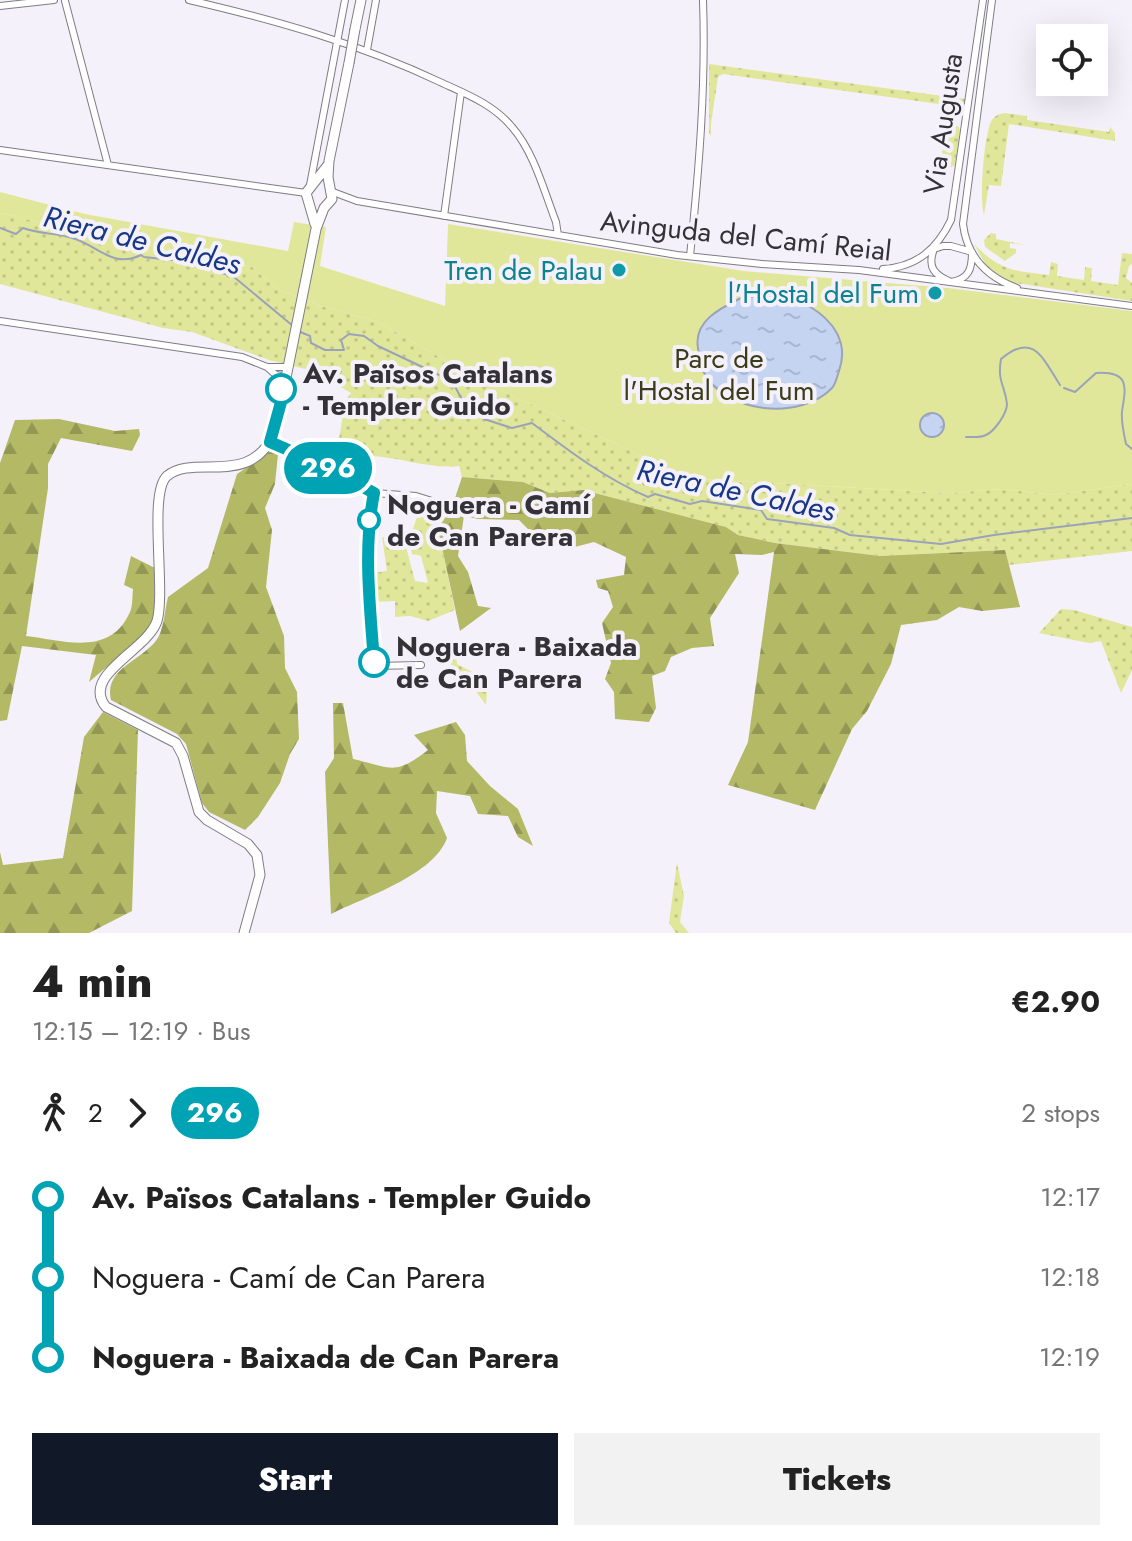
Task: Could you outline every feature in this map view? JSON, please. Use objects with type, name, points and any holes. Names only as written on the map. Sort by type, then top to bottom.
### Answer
[{"type":"main road","points":[[244,933],[260,875],[257,855],[248,844],[199,812],[183,756],[176,743],[106,707],[100,699],[99,688],[107,674],[149,636],[157,619],[160,589],[158,499],[162,482],[176,471],[242,463],[270,442],[288,372],[316,229],[332,189],[329,161],[361,0]]},
{"type":"main road","points":[[316,229],[310,204],[311,187],[329,161]]},
{"type":"main road","points":[[311,187],[323,182],[332,189]]},
{"type":"main road","points":[[310,204],[327,206]]},
{"type":"street","points":[[0,6],[61,0],[108,165]]},
{"type":"street","points":[[189,0],[367,50],[496,111],[520,137],[556,222],[558,235]]},
{"type":"street","points":[[0,150],[311,187],[345,0]]},
{"type":"street","points":[[367,50],[376,0]]},
{"type":"street","points":[[690,256],[703,116],[703,0]]},
{"type":"street","name":"Via Augusta","points":[[934,249],[944,234],[955,206],[983,0]]},
{"type":"street","name":"Via Augusta","points":[[972,252],[964,237],[963,224],[992,0]]},
{"type":"street","points":[[444,216],[461,92]]},
{"type":"street","name":"Avinguda del Camí Reial","points":[[332,189],[357,201],[690,256],[859,270],[1132,306]]},
{"type":"street","name":"Avinguda del Camí Reial","points":[[327,206],[357,201]]},
{"type":"street","points":[[859,270],[905,266],[934,249],[951,246],[972,252],[979,265],[992,277],[1028,292]]},
{"type":"street","points":[[934,249],[931,268],[941,278],[951,282],[969,273],[972,252]]},
{"type":"street","points":[[0,321],[242,357],[288,372]]},
{"type":"street","points":[[267,367],[276,374],[283,395]]},
{"type":"street","points":[[276,374],[288,372]]},
{"type":"street","points":[[270,442],[325,466],[374,493],[416,496],[432,501]]},
{"type":"street","points":[[374,493],[367,526],[367,551],[375,666],[421,665]]},
{"type":"green space","points":[[709,64],[965,99],[963,116],[949,115],[939,108],[939,104],[723,74],[718,77],[711,136]]},
{"type":"green space","points":[[1005,113],[1027,116],[1027,120],[1109,132],[1110,127],[1115,133],[1115,141],[1009,124],[1001,186],[989,185],[984,215],[982,183],[988,132],[994,117]]},
{"type":"green space","points":[[946,125],[958,126],[960,130],[955,165],[947,170],[940,169]]},
{"type":"green space","name":"Parc de l'Hostal del Fum","points":[[0,192],[85,214],[288,251],[294,222],[326,227],[320,266],[445,306],[448,224],[744,271],[948,288],[1132,311],[1132,484],[1053,495],[1003,489],[948,493],[700,479],[674,471],[483,382],[378,322],[321,306],[278,289],[252,267],[0,213]]},
{"type":"green space","points":[[0,213],[252,267],[278,289],[321,306],[378,322],[483,382],[674,471],[700,479],[948,493],[1003,489],[1053,495],[1132,484],[1132,551],[1009,565],[1004,550],[880,556],[775,543],[738,535],[726,527],[583,490],[550,493],[523,482],[462,477],[459,466],[437,466],[373,456],[370,460],[332,456],[327,461],[288,446],[328,452],[338,445],[345,402],[351,393],[313,371],[269,360],[192,332],[163,328],[0,284]]},
{"type":"green space","points":[[991,233],[996,234],[996,239],[1026,245],[1010,243],[1010,248],[1016,249],[1016,253],[1005,261],[985,247],[984,240]]},
{"type":"green space","points":[[974,244],[992,260],[1008,268],[1049,275],[1051,262],[1058,264],[1057,276],[1084,280],[1085,267],[1092,268],[1091,281],[1118,285],[1122,253],[1132,254],[1132,264],[1126,278],[1132,283],[1132,301],[1010,282],[987,267]]},
{"type":"green space","points":[[59,419],[115,431],[139,429],[140,435],[132,451],[61,438],[48,464],[48,488],[26,636],[84,643],[110,636],[131,609],[133,589],[124,585],[131,556],[155,568],[154,618],[142,637],[89,682],[96,655],[22,646],[7,720],[0,721],[0,463],[15,420]]},
{"type":"green space","points":[[271,451],[278,454],[275,484],[265,508],[272,530],[266,587],[284,636],[285,668],[297,692],[299,739],[280,783],[258,817],[245,830],[209,812],[202,803],[186,744],[177,734],[111,700],[110,689],[119,672],[159,636],[168,597],[208,568],[237,474]]},
{"type":"green space","points":[[462,477],[523,482],[550,493],[583,490],[775,543],[880,556],[1005,550],[1020,607],[982,611],[959,607],[937,620],[901,625],[891,664],[867,711],[852,729],[815,810],[728,785],[748,742],[774,552],[735,554],[739,573],[710,618],[714,646],[692,648],[671,657],[665,671],[652,676],[656,708],[649,722],[615,719],[614,692],[605,679],[611,663],[602,623],[613,607],[608,591],[598,588],[596,580],[624,575],[626,557],[594,542],[567,549],[529,530],[519,520],[464,516],[458,556],[468,572],[478,606],[491,608],[460,631],[438,529],[452,507]]},
{"type":"green space","points":[[418,514],[445,518],[438,529],[455,610],[428,621],[410,616],[395,617],[395,601],[373,602],[371,573],[387,571],[382,537],[404,539],[415,581],[428,583],[421,556],[412,554],[409,540]]},
{"type":"green space","points":[[1061,609],[1132,627],[1132,670],[1121,693],[1101,641],[1089,643],[1039,633]]},
{"type":"green space","points":[[453,646],[456,647],[457,664],[488,680],[486,705],[471,685],[459,689],[451,666]]},
{"type":"green space","points":[[333,703],[343,703],[353,759],[385,767],[408,764],[428,750],[414,735],[456,722],[465,735],[467,761],[490,786],[518,809],[533,846],[518,837],[508,816],[478,814],[470,796],[437,791],[436,813],[447,838],[440,851],[414,874],[397,884],[331,914],[325,772],[334,758]]},
{"type":"green space","points":[[103,712],[138,730],[132,911],[89,933],[0,933],[0,852],[3,865],[63,858],[84,737]]},
{"type":"green space","points":[[677,862],[684,896],[680,922],[689,933],[676,933],[669,923]]},
{"type":"water","points":[[743,297],[794,300],[809,306],[826,319],[837,334],[842,351],[842,361],[832,388],[818,399],[802,405],[764,408],[745,404],[713,385],[700,363],[700,330],[711,316]]},
{"type":"water","points":[[932,413],[941,416],[944,425],[941,434],[932,437],[923,434],[920,425],[923,416]]},
{"type":"waterway","name":"Riera de Caldes","points":[[0,228],[16,234],[23,228],[66,236],[113,258],[131,259],[141,255],[190,262],[234,277],[293,326]]},
{"type":"waterway","name":"Riera de Caldes","points":[[298,331],[310,336],[311,343],[325,350],[344,350],[341,340],[349,334],[364,336],[378,346],[452,381],[467,409],[484,419],[512,428],[532,423],[603,473],[648,497],[655,494],[690,504],[702,501],[761,510],[767,519],[834,528],[850,535],[941,544],[1132,518]]},
{"type":"waterway","points":[[966,437],[986,435],[1003,417],[1007,404],[1001,378],[1001,359],[1012,351],[1030,348],[1036,352],[1060,385]]},
{"type":"waterway","points":[[1064,388],[1075,392],[1096,373],[1120,378],[1124,388],[1122,415],[1126,444],[1132,449]]},
{"type":"bus line","name":"296","points":[[281,389],[283,395],[270,442],[325,466],[374,493],[367,526],[374,662]]},
{"type":"place","name":"Tren de Palau","points":[[619,270]]},
{"type":"place","name":"l'Hostal del Fum","points":[[935,293]]},
{"type":"place","name":"Av. Països Catalans - Templer Guido","points":[[281,389]]},
{"type":"place","name":"Noguera - Camí de Can Parera","points":[[369,520]]},
{"type":"place","name":"Noguera - Baixada de Can Parera","points":[[374,662]]}]
